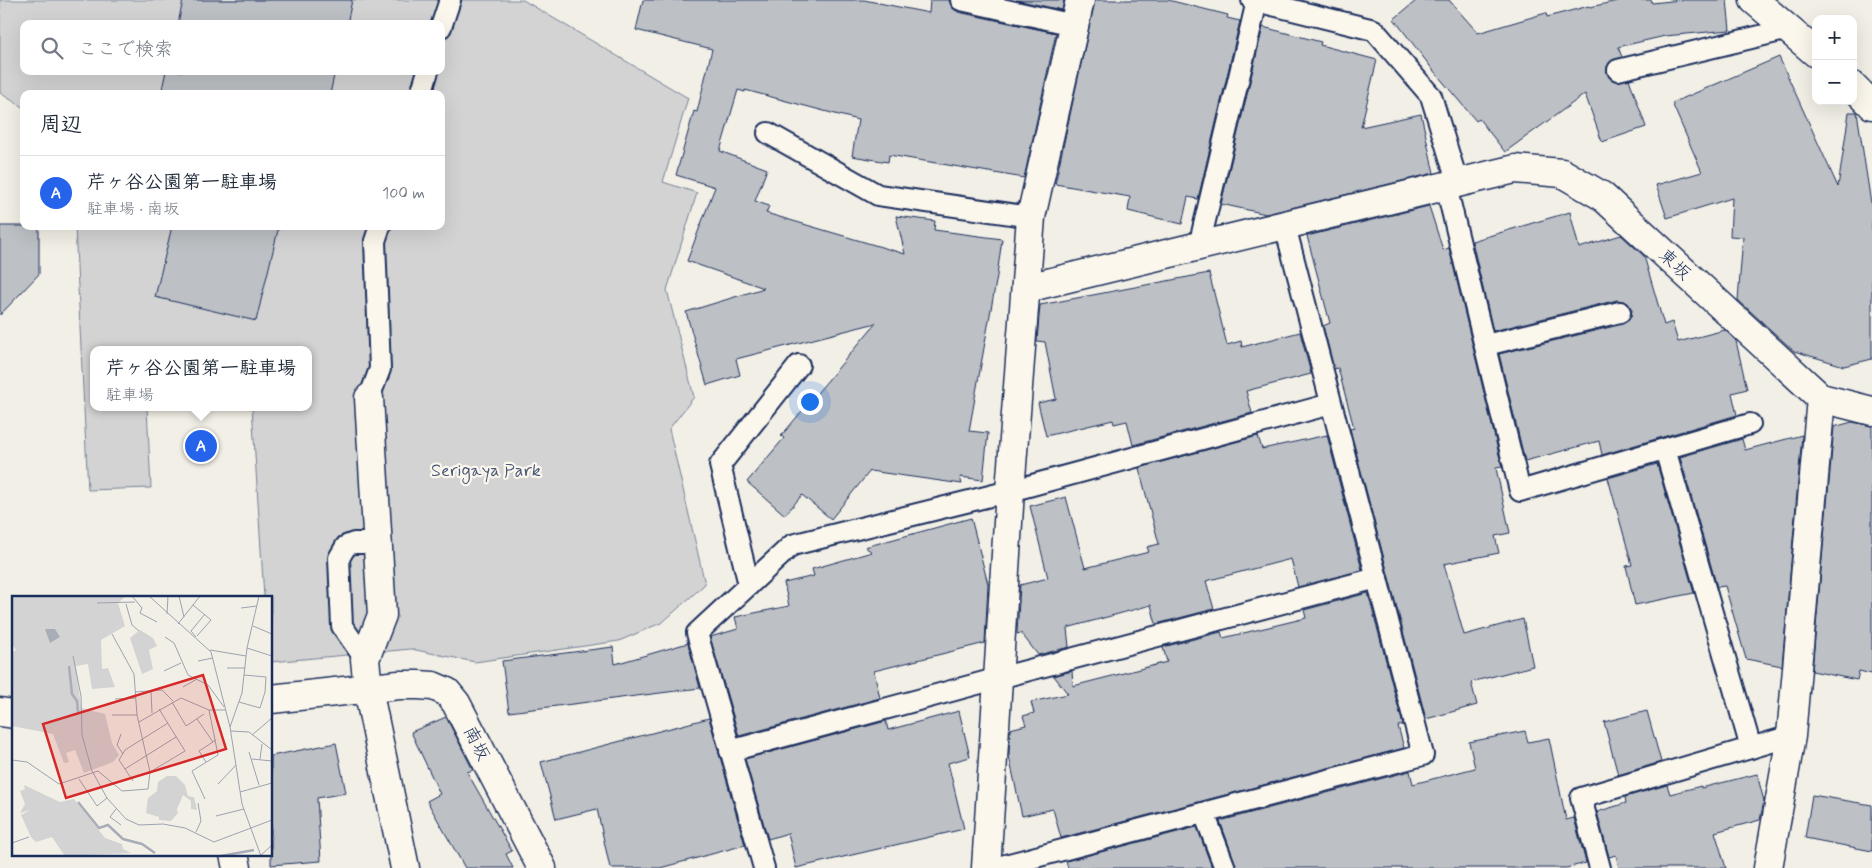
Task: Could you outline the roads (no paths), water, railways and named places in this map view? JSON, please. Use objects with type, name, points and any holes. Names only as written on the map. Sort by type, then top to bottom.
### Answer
[{"type":"street","points":[[1754,0],[1812,49]]},
{"type":"street","points":[[986,868],[1010,491],[1031,217],[1077,12]]},
{"type":"street","points":[[1857,90],[1872,105]]},
{"type":"street","name":"東坂","points":[[1027,288],[1515,169],[1562,173],[1602,196],[1821,398],[1872,412]]},
{"type":"street","points":[[370,398],[382,615],[365,659],[368,689],[405,868]]},
{"type":"street","points":[[1768,868],[1791,736],[1821,398]]},
{"type":"street","name":"南坂","points":[[272,699],[399,686],[433,686],[447,692],[456,703],[542,868]]},
{"type":"lane","points":[[443,20],[450,0]]},
{"type":"lane","points":[[963,0],[1077,12]]},
{"type":"lane","points":[[1200,246],[1255,1],[1374,30],[1431,96],[1520,491],[1750,424]]},
{"type":"lane","points":[[1618,70],[1789,29]]},
{"type":"lane","points":[[422,90],[427,75]]},
{"type":"lane","points":[[768,133],[878,195],[1031,217]]},
{"type":"lane","points":[[994,868],[1423,755],[1285,226]]},
{"type":"lane","points":[[370,398],[380,369],[375,241],[379,230]]},
{"type":"lane","points":[[1486,345],[1620,312]]},
{"type":"lane","points":[[750,585],[720,465],[799,365]]},
{"type":"lane","points":[[764,868],[697,633],[792,545],[1010,491],[1331,404]]},
{"type":"lane","points":[[1665,449],[1751,748]]},
{"type":"lane","points":[[365,659],[342,626],[339,558],[346,546],[378,542]]},
{"type":"lane","points":[[730,752],[999,678],[1377,578]]},
{"type":"lane","points":[[1600,868],[1581,798],[1791,736]]},
{"type":"lane","points":[[1204,813],[1225,868]]},
{"type":"place","name":"芹ヶ谷公園第一駐車場","points":[[201,446]]},
{"type":"park label","name":"Serigaya Park","points":[[486,470]]}]
